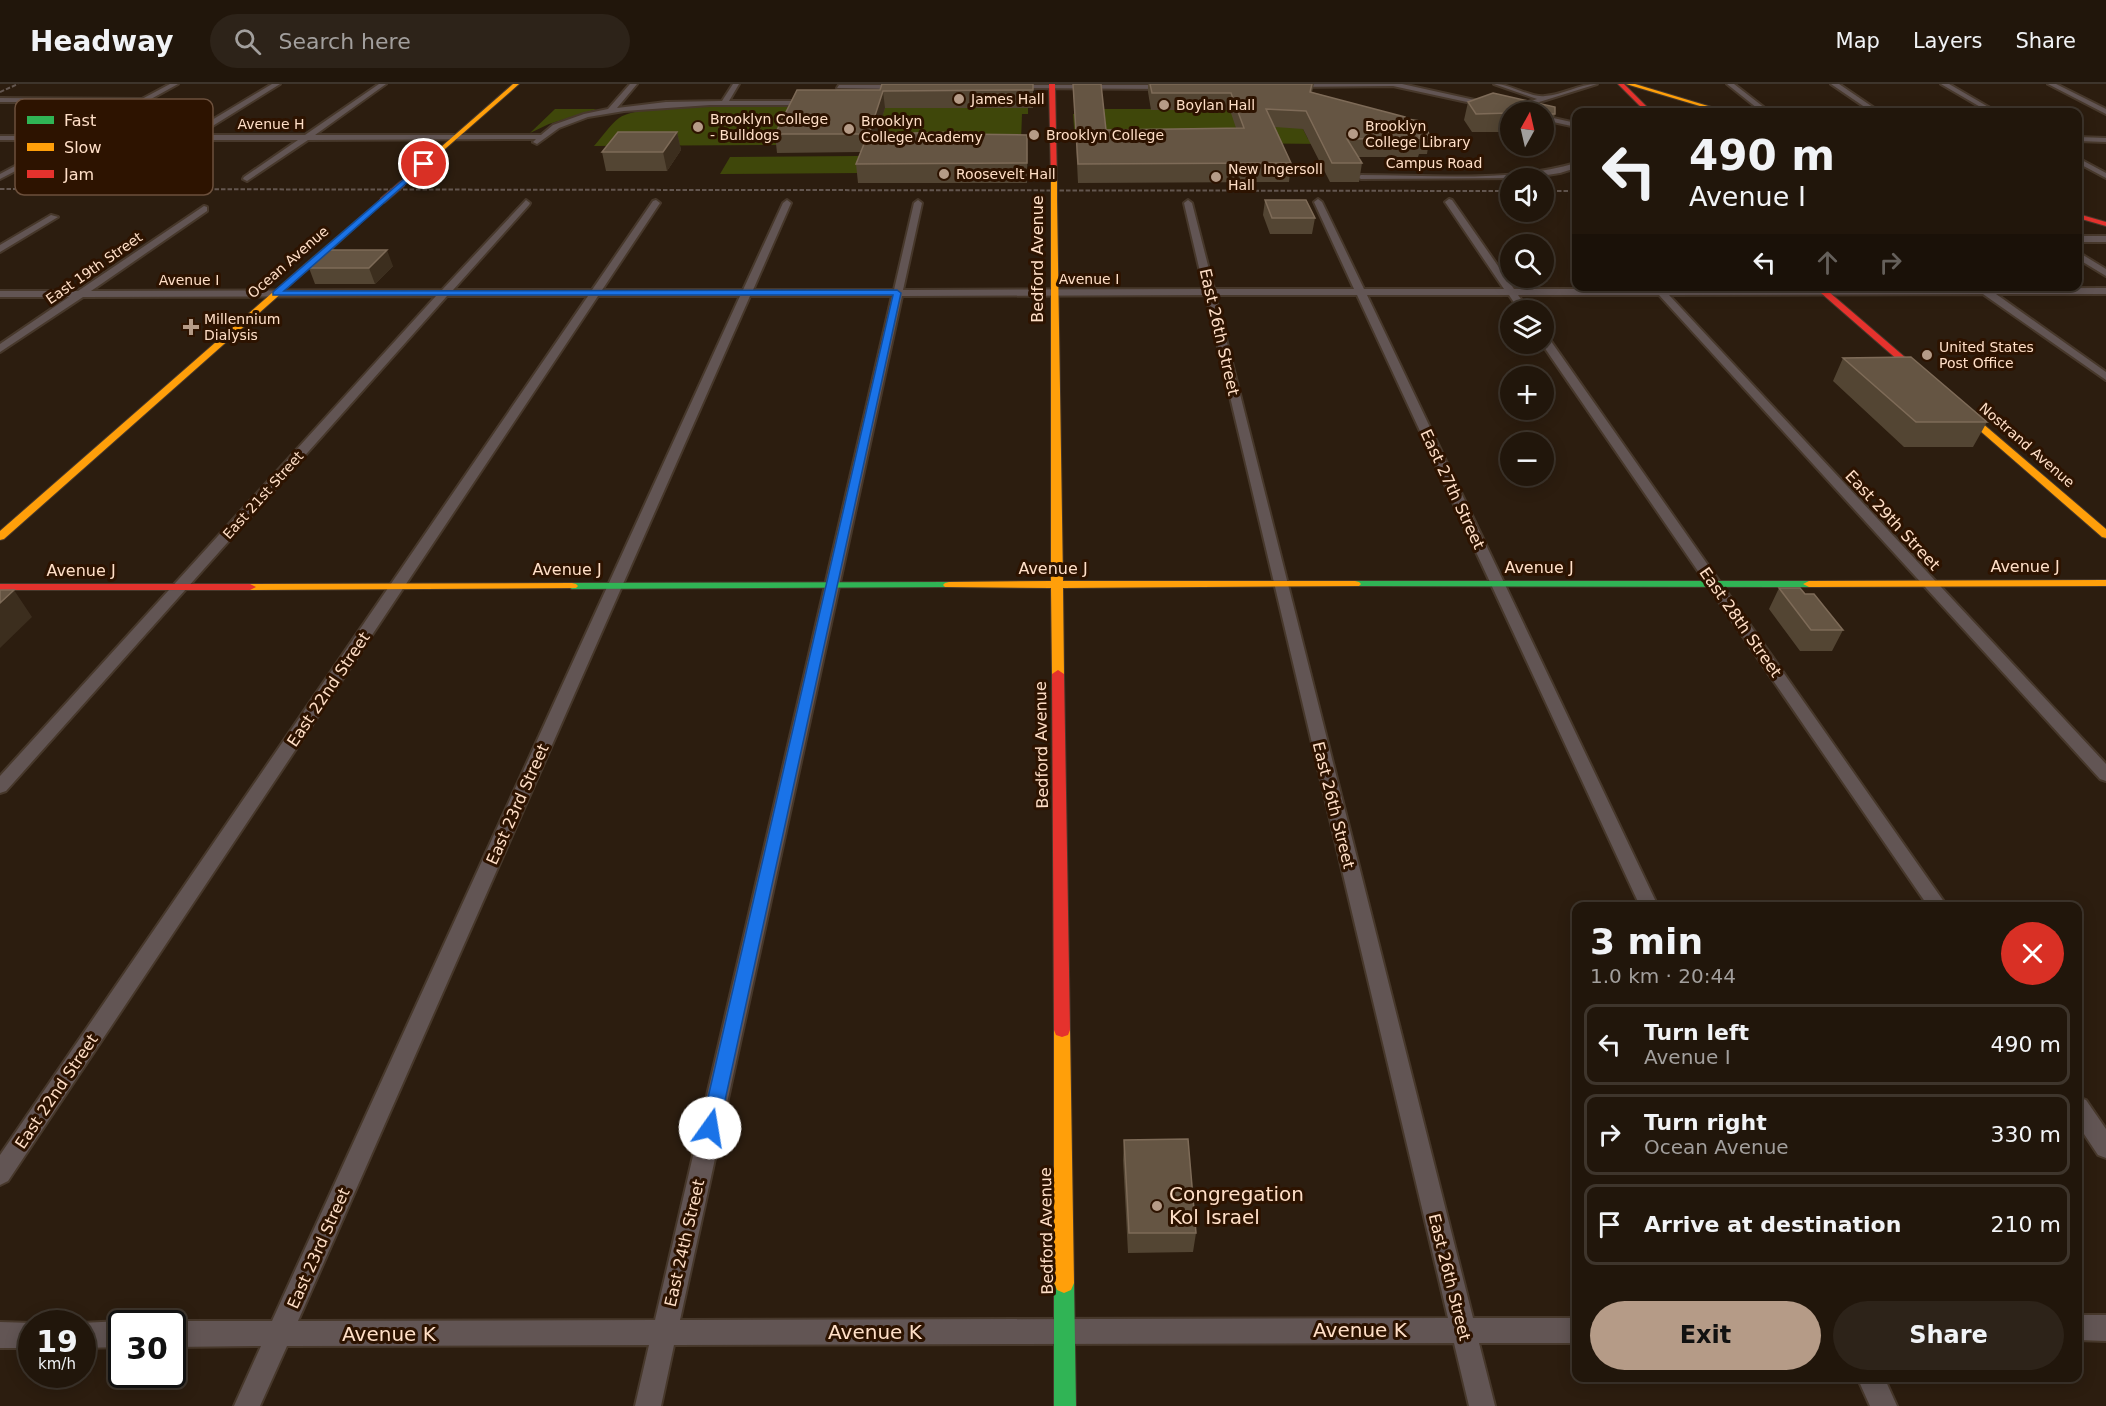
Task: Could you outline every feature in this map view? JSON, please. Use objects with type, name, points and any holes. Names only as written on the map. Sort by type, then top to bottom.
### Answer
[{"type":"main road","name":"Ocean Avenue","points":[[0,537],[516,84]]},
{"type":"main road","points":[[1621,84],[1645,108]]},
{"type":"main road","points":[[1629,84],[1711,108]]},
{"type":"main road","name":"Bedford Avenue","points":[[1052,85],[1065,1406]]},
{"type":"main road","points":[[2082,217],[2106,224]]},
{"type":"main road","name":"Nostrand Avenue","points":[[1822,291],[2106,535]]},
{"type":"main road","name":"Avenue J","points":[[0,587],[2106,583]]},
{"type":"street","points":[[134,99],[164,84]]},
{"type":"street","points":[[146,99],[175,84]]},
{"type":"street","points":[[213,123],[277,84]]},
{"type":"street","points":[[247,178],[383,84]]},
{"type":"street","points":[[610,111],[633,84]]},
{"type":"street","points":[[723,104],[736,84]]},
{"type":"street","points":[[1281,86],[1393,84],[1500,108]]},
{"type":"street","points":[[1497,84],[1544,99]]},
{"type":"street","points":[[1534,102],[1594,84]]},
{"type":"street","points":[[1730,84],[1761,108]]},
{"type":"street","points":[[1834,84],[1870,108]]},
{"type":"street","points":[[1944,84],[1986,108]]},
{"type":"street","points":[[2051,84],[2106,112]]},
{"type":"street","points":[[835,96],[840,85],[906,87]]},
{"type":"street","points":[[1006,87],[1160,85],[1175,87]]},
{"type":"street","points":[[610,111],[663,105],[817,103]]},
{"type":"street","name":"Avenue H","points":[[213,138],[539,140],[568,122],[610,111]]},
{"type":"street","points":[[1554,120],[1572,124]]},
{"type":"street","points":[[2082,139],[2106,140]]},
{"type":"street","points":[[0,169],[15,161]]},
{"type":"street","points":[[2082,162],[2106,176]]},
{"type":"street","name":"Campus Road","points":[[1361,177],[1522,177],[1560,171],[1572,166]]},
{"type":"street","points":[[0,177],[15,169]]},
{"type":"street","name":"East 24th Street","points":[[648,1406],[918,202]]},
{"type":"street","name":"East 27th Street","points":[[1318,202],[1647,902]]},
{"type":"street","points":[[1449,202],[1517,300]]},
{"type":"street","name":"East 21st Street","points":[[0,787],[526,203]]},
{"type":"street","name":"East 22nd Street","points":[[0,1174],[656,203]]},
{"type":"street","name":"East 23rd Street","points":[[247,1406],[787,203]]},
{"type":"street","name":"East 26th Street","points":[[1188,203],[1482,1406]]},
{"type":"street","name":"East 19th Street","points":[[0,350],[204,208]]},
{"type":"street","points":[[0,249],[54,217]]},
{"type":"street","points":[[2082,239],[2106,239]]},
{"type":"street","points":[[2082,258],[2106,273]]},
{"type":"street","name":"Avenue I","points":[[0,294],[1572,291]]},
{"type":"street","name":"East 29th Street","points":[[1661,291],[2106,775]]},
{"type":"street","points":[[1985,291],[2106,377]]},
{"type":"street","name":"Avenue I","points":[[2082,291],[2106,291]]},
{"type":"street","name":"East 28th Street","points":[[1554,353],[1935,902]]},
{"type":"street","points":[[2082,1113],[2106,1148]]},
{"type":"street","points":[[2082,1328],[2106,1328]]},
{"type":"street","name":"Avenue K","points":[[186,1334],[1572,1330]]},
{"type":"street","points":[[0,1335],[18,1335]]},
{"type":"street","points":[[1872,1382],[1884,1406]]},
{"type":"green space","points":[[733,106],[799,107],[781,145],[594,146],[619,118],[652,109]]},
{"type":"green space","points":[[876,108],[1028,108],[1028,114],[1022,114],[1021,141],[861,173],[720,174],[730,157],[859,156],[865,140],[876,140],[882,119],[872,119]]},
{"type":"green space","points":[[555,109],[597,109],[549,124],[530,133]]},
{"type":"green space","points":[[1102,109],[1229,109],[1231,114],[1259,114],[1303,129],[1308,139],[1330,144],[1075,142],[1073,114],[1102,114]]},
{"type":"building","points":[[882,84],[1033,84],[1033,90],[883,91],[869,134],[775,134],[797,90],[880,90]]},
{"type":"building","points":[[1073,84],[1101,84],[1106,130],[1244,128],[1231,93],[1152,93],[1150,84],[1312,84],[1310,92],[1420,121],[1430,135],[1419,136],[1422,138],[1347,139],[1362,163],[1332,163],[1306,111],[1266,109],[1291,163],[1078,164]]},
{"type":"building","points":[[1493,93],[1533,102],[1500,102],[1500,113],[1476,114],[1468,102]]},
{"type":"building","points":[[618,132],[677,132],[663,152],[602,152]]},
{"type":"building","points":[[959,132],[958,134],[1027,135],[1027,163],[856,164],[868,134]]},
{"type":"building","points":[[1265,200],[1306,200],[1315,218],[1272,218]]},
{"type":"building","points":[[329,250],[387,250],[369,268],[309,268]]},
{"type":"building","points":[[1911,357],[1987,422],[1916,422],[1843,358]]},
{"type":"building","points":[[1779,588],[1800,588],[1805,594],[1814,594],[1843,630],[1811,630]]},
{"type":"building","points":[[0,590],[14,590],[0,603]]},
{"type":"building","name":"Congregation Kol Israel","points":[[1188,1139],[1196,1233],[1129,1233],[1124,1140]]},
{"type":"railway","points":[[0,92],[18,84]]},
{"type":"railway","points":[[0,189],[15,189]]},
{"type":"railway","points":[[213,189],[1500,191]]},
{"type":"railway","points":[[1554,191],[1572,191]]},
{"type":"traffic: fast","points":[[307,267],[382,201]]},
{"type":"traffic: fast","points":[[1355,584],[1809,584]]},
{"type":"traffic: fast","points":[[572,586],[949,585]]},
{"type":"traffic: fast","points":[[1064,1283],[1065,1406]]},
{"type":"traffic: slow","points":[[403,183],[516,84]]},
{"type":"traffic: slow","points":[[1629,84],[1711,108]]},
{"type":"traffic: slow","points":[[1054,182],[1054,200]]},
{"type":"traffic: slow","points":[[1054,200],[1058,674]]},
{"type":"traffic: slow","points":[[0,537],[307,267]]},
{"type":"traffic: slow","points":[[1958,407],[2106,535]]},
{"type":"traffic: slow","points":[[1809,584],[2106,583]]},
{"type":"traffic: slow","points":[[949,585],[1355,584]]},
{"type":"traffic: slow","points":[[250,587],[572,586]]},
{"type":"traffic: slow","points":[[1062,1030],[1064,1283]]},
{"type":"traffic: jam","points":[[1052,84],[1054,182]]},
{"type":"traffic: jam","points":[[1621,84],[1645,108]]},
{"type":"traffic: jam","points":[[382,201],[403,183]]},
{"type":"traffic: jam","points":[[2082,217],[2106,224]]},
{"type":"traffic: jam","points":[[1823,291],[1925,379]]},
{"type":"traffic: jam","points":[[0,587],[250,587]]},
{"type":"traffic: jam","points":[[1058,674],[1062,1030]]},
{"type":"place","name":"James Hall","points":[[959,99]]},
{"type":"place","name":"Boylan Hall","points":[[1164,105]]},
{"type":"place","name":"Brooklyn College - Bulldogs","points":[[698,127]]},
{"type":"place","name":"Brooklyn College Academy","points":[[849,129]]},
{"type":"place","name":"Brooklyn College Library","points":[[1353,134]]},
{"type":"place","name":"Brooklyn College","points":[[1034,135]]},
{"type":"place","name":"Roosevelt Hall","points":[[944,174]]},
{"type":"place","name":"New Ingersoll Hall","points":[[1216,177]]},
{"type":"place","name":"Millennium Dialysis","points":[[191,327]]},
{"type":"place","name":"United States Post Office","points":[[1927,355]]},
{"type":"place","name":"Congregation Kol Israel","points":[[1157,1206]]},
{"type":"route","points":[[424,164],[276,294],[897,293],[710,1128]]}]
